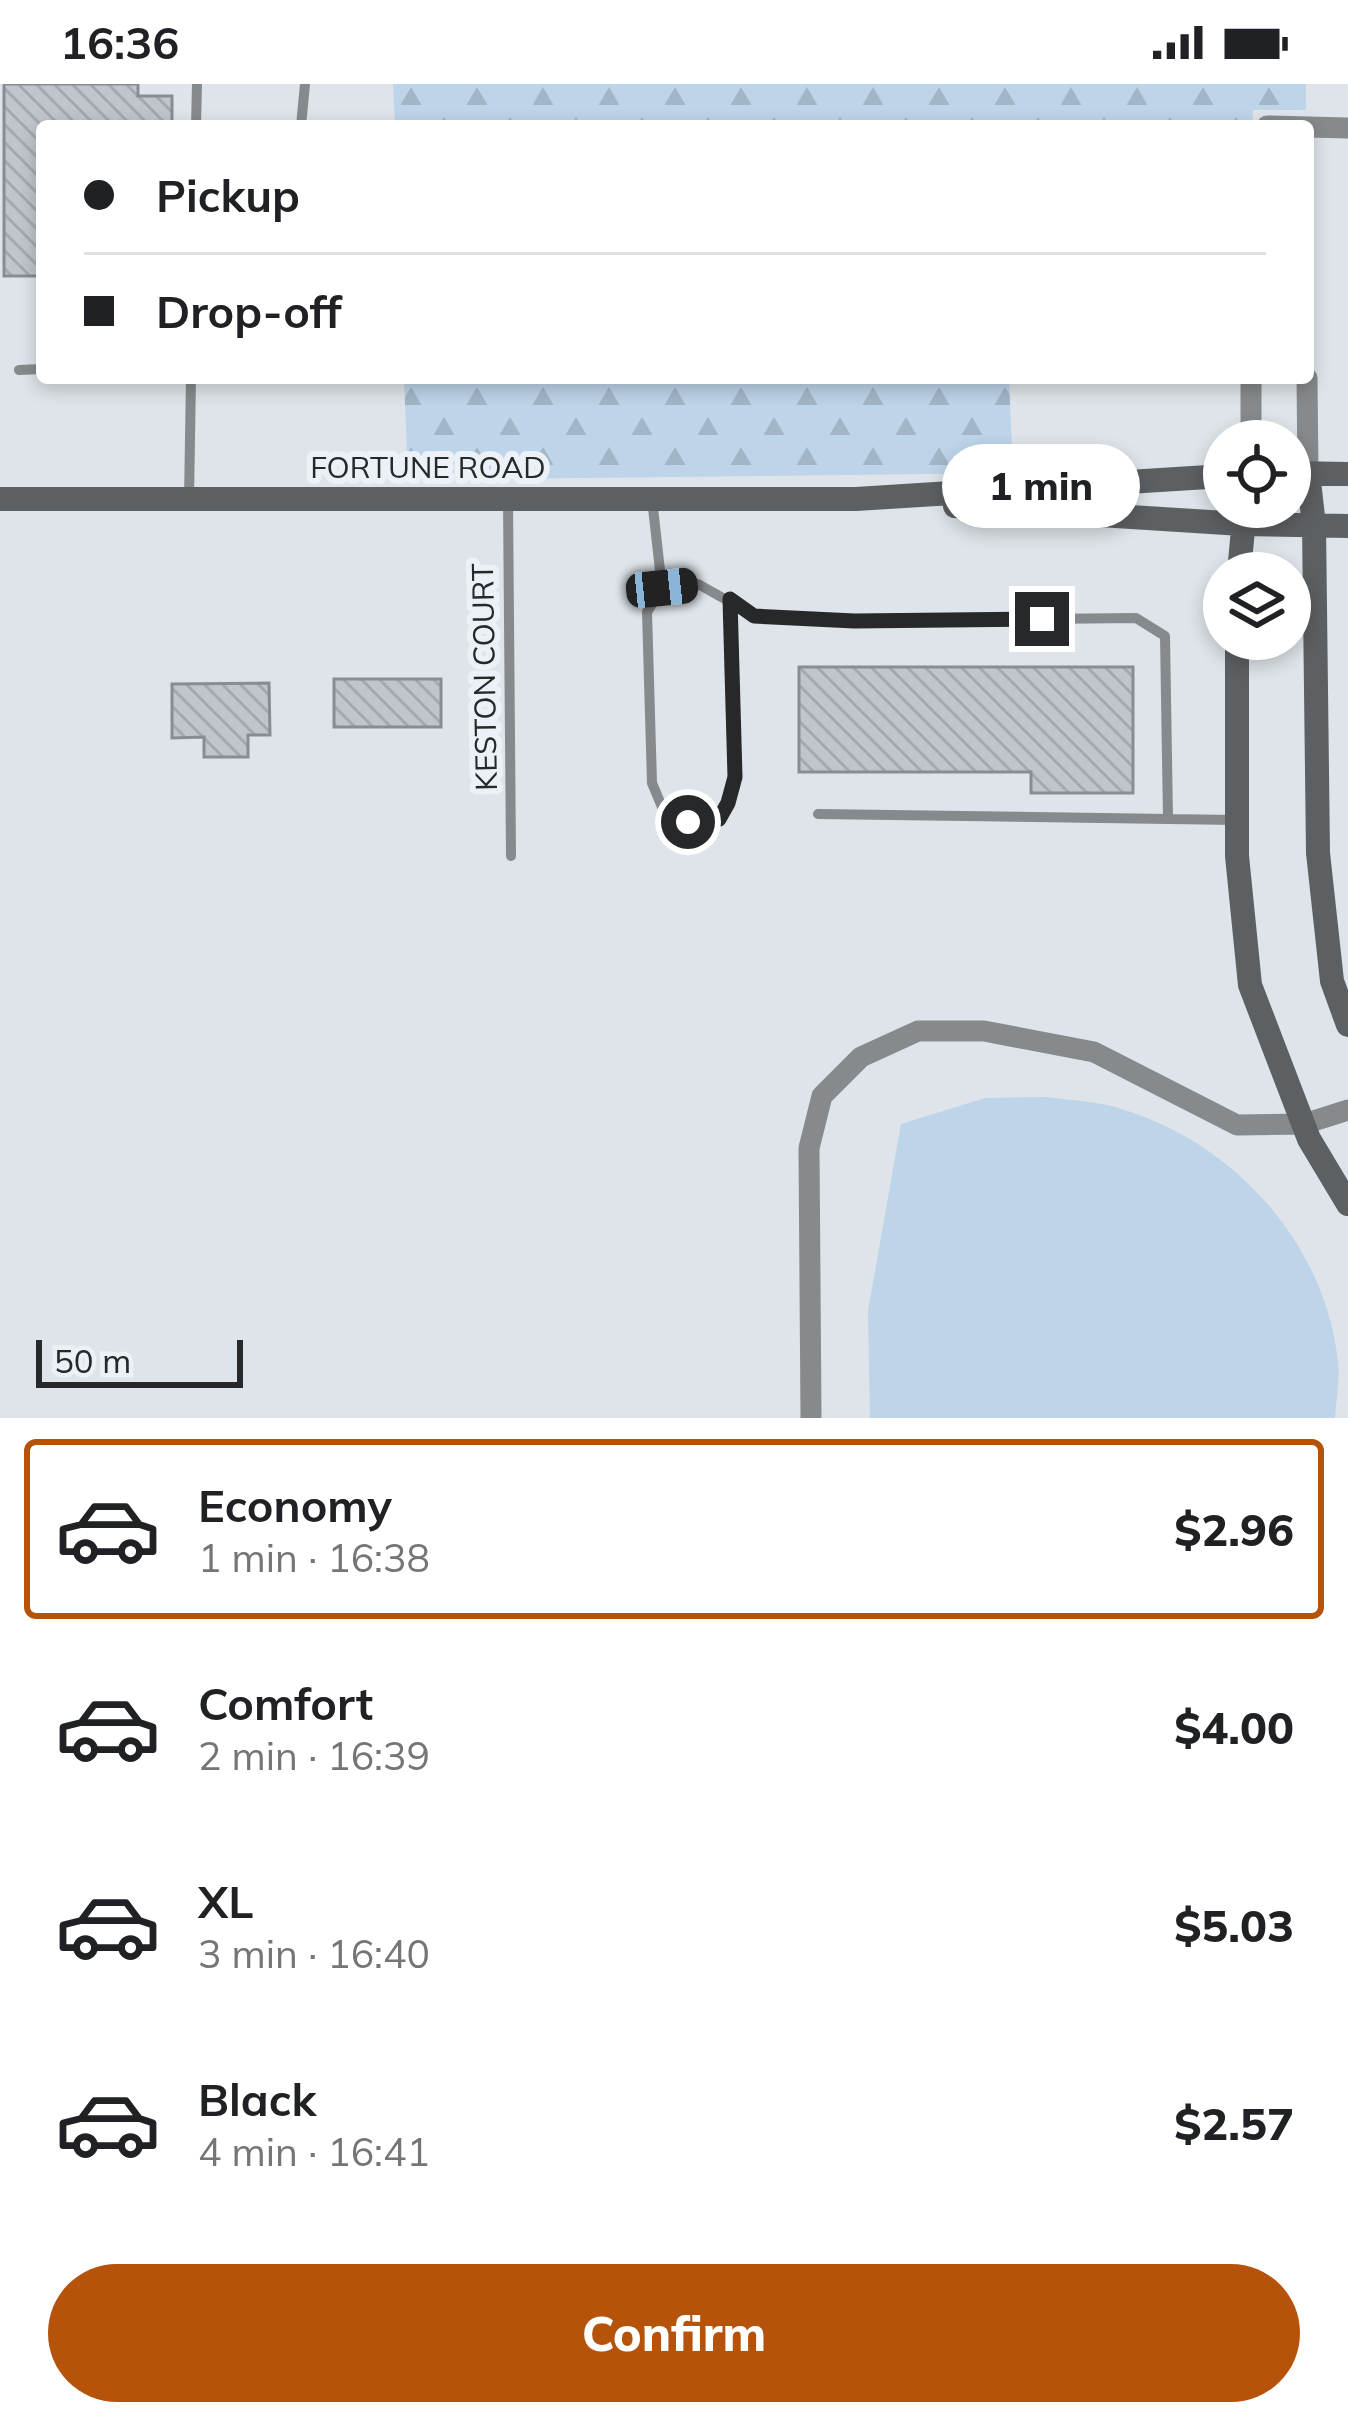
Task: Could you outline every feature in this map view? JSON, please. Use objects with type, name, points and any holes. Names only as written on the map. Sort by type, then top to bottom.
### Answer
[{"type":"main road","points":[[1311,473],[1348,474]]},
{"type":"main road","name":"FORTUNE ROAD","points":[[856,500],[1203,477]]},
{"type":"main road","name":"FORTUNE ROAD","points":[[0,499],[856,500],[1203,514]]},
{"type":"main road","points":[[1311,515],[1318,853],[1332,981],[1348,1025]]},
{"type":"main road","name":"FORTUNE ROAD","points":[[1311,525],[1348,526]]},
{"type":"main road","points":[[1237,660],[1237,820],[1250,985],[1304,1124],[1348,1204]]},
{"type":"street","points":[[1314,127],[1348,128]]},
{"type":"street","points":[[1251,384],[1251,420]]},
{"type":"street","points":[[1303,420],[1306,384]]},
{"type":"street","points":[[811,1418],[809,1148],[822,1096],[861,1057],[919,1031],[984,1031],[1094,1052],[1237,1124],[1304,1124],[1348,1110]]},
{"type":"lane","points":[[196,84],[196,120]]},
{"type":"lane","points":[[302,120],[305,84]]},
{"type":"lane","points":[[19,370],[36,369]]},
{"type":"lane","points":[[189,499],[191,384]]},
{"type":"lane","name":"KESTON COURT","points":[[508,498],[511,856]]},
{"type":"lane","points":[[652,499],[662,588],[647,612],[652,783],[665,814],[688,822],[719,819],[735,777],[730,599]]},
{"type":"lane","points":[[662,588],[698,584],[754,616],[854,621],[1136,618],[1165,636],[1168,818]]},
{"type":"lane","points":[[818,814],[1237,820]]},
{"type":"green space","points":[[393,84],[1306,84],[1306,110],[1253,110],[1252,120],[395,120]]},
{"type":"green space","points":[[404,384],[1009,384],[1013,473],[408,480]]},
{"type":"green space","points":[[1046,1097],[1103,1104],[1154,1121],[1231,1168],[1264,1200],[1314,1275],[1329,1317],[1338,1369],[1335,1418],[870,1418],[868,1311],[901,1124],[985,1098]]},
{"type":"building","points":[[4,84],[138,84],[138,96],[172,96],[172,120],[36,120],[36,276],[4,276]]},
{"type":"building","points":[[799,667],[1133,667],[1133,793],[1031,793],[1031,772],[799,772]]},
{"type":"building","points":[[334,679],[441,679],[441,727],[334,727]]},
{"type":"building","points":[[269,683],[270,735],[248,735],[248,757],[204,757],[204,737],[172,738],[172,684]]},
{"type":"route","points":[[688,822],[719,819],[735,777],[730,599],[754,616],[854,621],[1042,619]]}]
